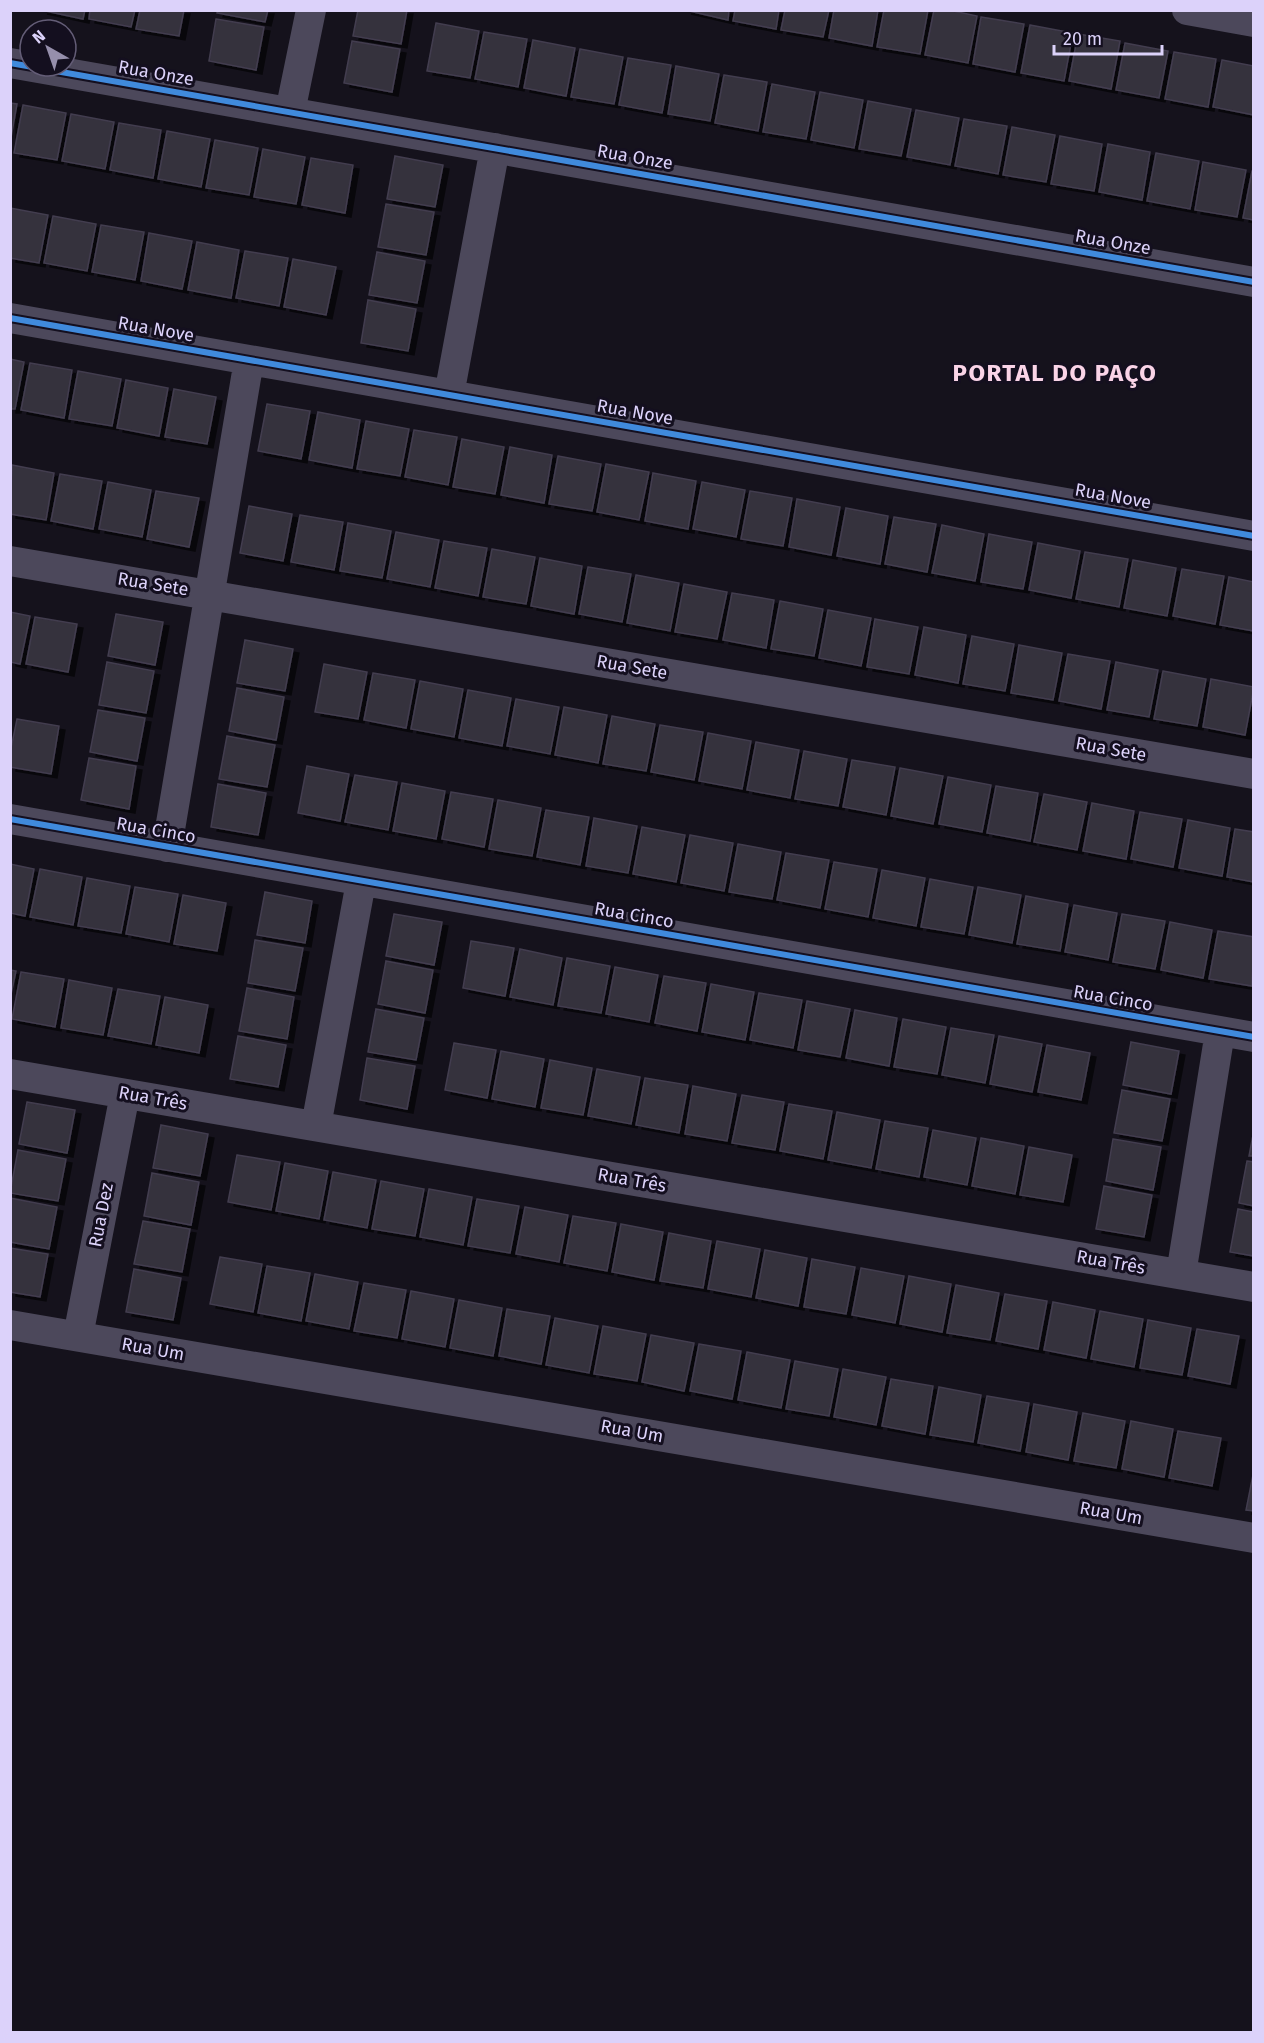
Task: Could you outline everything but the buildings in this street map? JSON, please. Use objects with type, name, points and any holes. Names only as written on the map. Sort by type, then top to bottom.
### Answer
[{"type":"street","points":[[290,112],[310,10]]},
{"type":"street","points":[[1187,10],[1254,22]]},
{"type":"street","name":"Rua Onze","points":[[10,63],[1254,282]]},
{"type":"street","points":[[448,395],[495,148]]},
{"type":"street","name":"Rua Nove","points":[[10,318],[1254,536]]},
{"type":"street","points":[[167,847],[249,360]]},
{"type":"street","name":"Rua Sete","points":[[10,561],[1254,774]]},
{"type":"street","name":"Rua Cinco","points":[[10,819],[1254,1037]]},
{"type":"street","points":[[316,1126],[361,882]]},
{"type":"street","points":[[1181,1274],[1220,1032]]},
{"type":"street","name":"Rua Três","points":[[10,1074],[1254,1287]]},
{"type":"street","name":"Rua Dez","points":[[78,1336],[125,1094]]},
{"type":"street","name":"Rua Um","points":[[10,1325],[1254,1538]]},
{"type":"cycle path","points":[[10,63],[1254,282]]},
{"type":"cycle path","points":[[10,318],[1254,536]]},
{"type":"cycle path","points":[[10,819],[1254,1037]]},
{"type":"district","name":"PORTAL DO PAÇO","points":[[1055,373]]}]
